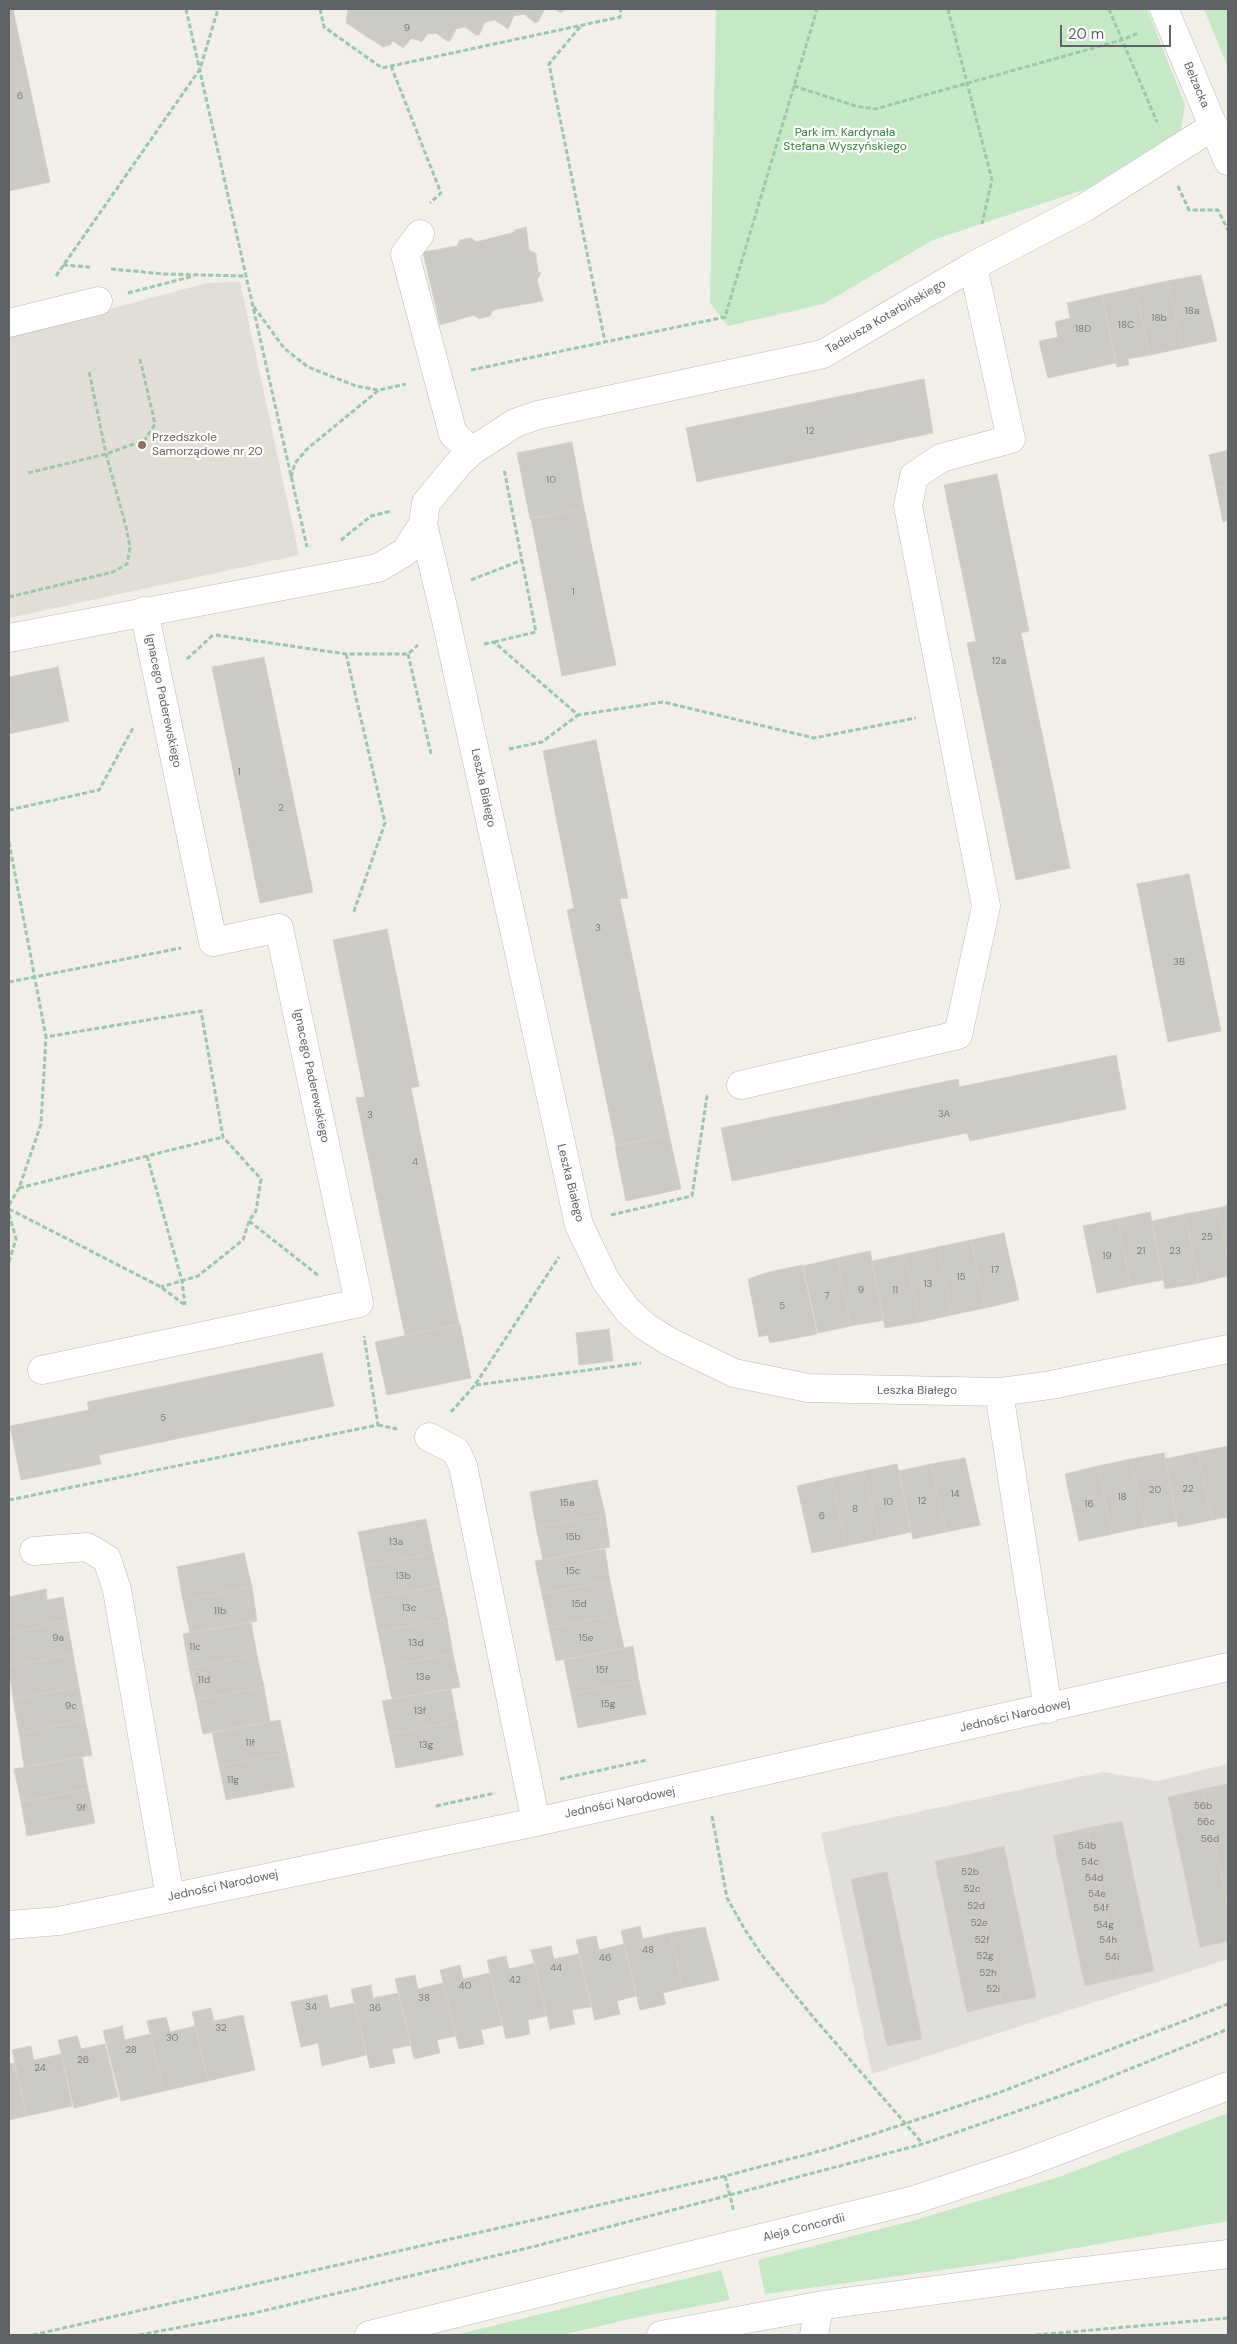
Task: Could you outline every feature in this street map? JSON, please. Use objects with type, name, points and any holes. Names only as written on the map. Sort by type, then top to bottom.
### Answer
[{"type":"street","name":"Belzacka","points":[[1166,14],[1228,161]]},
{"type":"street","name":"Tadeusza Kotarbińskiego","points":[[424,513],[472,451],[515,424],[538,415],[823,354],[973,266],[1084,208],[1214,126]]},
{"type":"street","points":[[420,234],[406,254],[453,434],[472,451]]},
{"type":"street","points":[[741,1085],[958,1035],[986,906],[908,506],[914,476],[941,458],[1012,439],[973,266]]},
{"type":"street","points":[[20,320],[98,301]]},
{"type":"street","points":[[9,638],[378,568],[405,552],[424,513]]},
{"type":"street","name":"Leszka Białego","points":[[424,513],[565,1170],[579,1225],[606,1281],[628,1311],[646,1327],[695,1356],[734,1374],[808,1388],[999,1392],[1051,1385],[1228,1349]]},
{"type":"street","name":"Ignacego Paderewskiego","points":[[144,611],[213,942],[279,928],[359,1303]]},
{"type":"street","points":[[42,1370],[359,1303]]},
{"type":"street","points":[[999,1392],[1048,1709]]},
{"type":"street","points":[[429,1436],[456,1451],[463,1466],[536,1822]]},
{"type":"street","points":[[34,1551],[87,1547],[107,1559],[117,1590],[170,1897]]},
{"type":"street","name":"Jedności Narodowej","points":[[9,1926],[59,1921],[536,1822],[1048,1709],[1228,1667]]},
{"type":"street","name":"Aleja Concordii","points":[[369,2335],[914,2200],[1023,2164],[1228,2086]]},
{"type":"street","points":[[661,2335],[823,2306],[1043,2276],[1228,2254]]},
{"type":"street","points":[[814,2335],[818,2317],[823,2306]]},
{"type":"path","points":[[186,9],[309,553]]},
{"type":"path","points":[[20,320],[63,264],[200,69],[218,9]]},
{"type":"path","points":[[320,9],[324,27],[382,68],[620,17],[621,9]]},
{"type":"path","points":[[252,304],[284,348],[308,367],[356,386],[379,390],[725,317],[816,9]]},
{"type":"path","points":[[948,9],[992,180],[973,266]]},
{"type":"path","points":[[1109,9],[1162,134],[1164,158],[1190,210],[1218,210],[1228,230]]},
{"type":"path","points":[[794,86],[856,106],[875,109],[1122,40],[1166,14]]},
{"type":"path","points":[[581,26],[549,64],[604,342]]},
{"type":"path","points":[[391,66],[441,193],[426,206],[420,234]]},
{"type":"path","points":[[63,264],[91,267]]},
{"type":"path","points":[[109,269],[246,276]]},
{"type":"path","points":[[98,301],[200,274]]},
{"type":"path","points":[[28,473],[106,454],[145,440],[155,424],[140,359]]},
{"type":"path","points":[[9,597],[113,572],[127,564],[130,547],[106,454],[89,371]]},
{"type":"path","points":[[291,477],[296,463],[308,448],[379,390]]},
{"type":"path","points":[[477,646],[536,632],[502,463]]},
{"type":"path","points":[[334,545],[371,516],[424,513]]},
{"type":"path","points":[[205,632],[346,654],[408,654],[446,620],[458,585],[522,560]]},
{"type":"path","points":[[494,642],[578,715]]},
{"type":"path","points":[[346,654],[385,823],[353,914]]},
{"type":"path","points":[[408,654],[431,754]]},
{"type":"path","points":[[506,750],[542,742],[578,715],[663,702],[814,738],[948,712]]},
{"type":"path","points":[[9,842],[46,1037],[41,1124],[18,1188],[9,1205]]},
{"type":"path","points":[[9,982],[213,942]]},
{"type":"path","points":[[46,1037],[201,1011],[223,1137],[261,1178],[256,1211],[249,1220],[243,1240],[198,1276],[161,1288]]},
{"type":"path","points":[[9,1500],[378,1425],[429,1436],[475,1385],[579,1225],[692,1196],[706,1096],[741,1085]]},
{"type":"path","points":[[18,1188],[223,1137]]},
{"type":"path","points":[[147,1156],[182,1281],[186,1305]]},
{"type":"path","points":[[9,1209],[161,1288],[186,1305],[218,1333]]},
{"type":"path","points":[[9,1214],[16,1239],[9,1262]]},
{"type":"path","points":[[249,1220],[316,1274],[359,1303],[378,1425]]},
{"type":"path","points":[[475,1385],[695,1356]]},
{"type":"path","points":[[433,1807],[652,1759]]},
{"type":"path","points":[[706,1784],[727,1898],[744,1928],[761,1954],[814,2018],[923,2144]]},
{"type":"path","points":[[33,2335],[725,2176],[828,2150],[998,2093],[1228,2004]]},
{"type":"path","points":[[139,2335],[250,2314],[536,2246],[923,2144],[1078,2090],[1228,2029]]},
{"type":"path","points":[[1036,2335],[1228,2318]]},
{"type":"shaded area","name":"Przedszkole Samorządowe nr 20","points":[[240,282],[299,555],[9,618],[9,336],[207,283]]},
{"type":"shaded area","points":[[1228,1764],[1228,1959],[872,2074],[821,1833],[1102,1772],[1157,1781]]},
{"type":"green space","name":"Park im. Kardynała Stefana Wyszyńskiego","points":[[716,9],[1147,9],[1185,105],[1181,130],[1086,189],[933,240],[823,304],[728,326],[710,303]]},
{"type":"green space","points":[[1204,9],[1228,9],[1228,68]]},
{"type":"green space","points":[[1228,2113],[1228,2221],[986,2264],[765,2294],[758,2260],[912,2221],[1059,2177]]},
{"type":"green space","points":[[721,2270],[730,2300],[629,2319],[563,2335],[455,2335]]},
{"type":"building","points":[[9,9],[13,9],[50,182],[9,191]]},
{"type":"building","points":[[348,9],[549,9],[544,10],[538,22],[535,23],[524,14],[514,16],[508,29],[495,20],[485,22],[479,35],[465,27],[456,29],[450,41],[436,33],[427,34],[422,42],[412,38],[403,48],[393,41],[390,45],[383,47],[346,23]]},
{"type":"building","points":[[554,9],[566,9],[561,13]]},
{"type":"building","points":[[526,227],[529,250],[536,254],[538,272],[541,273],[537,280],[543,301],[493,310],[490,316],[479,319],[474,315],[440,325],[423,252],[457,246],[460,240],[471,238],[476,242],[515,232],[515,230]]},
{"type":"building","points":[[1201,275],[1217,341],[1183,348],[1167,281]]},
{"type":"building","points":[[1167,281],[1183,348],[1150,355],[1135,288]]},
{"type":"building","points":[[1135,288],[1150,355],[1128,359],[1129,365],[1117,367],[1102,295]]},
{"type":"building","points":[[1102,295],[1116,363],[1048,378],[1039,341],[1058,337],[1055,322],[1070,318],[1067,303]]},
{"type":"building","points":[[924,379],[933,433],[697,482],[686,428]]},
{"type":"building","points":[[572,442],[584,508],[530,519],[517,453]]},
{"type":"building","points":[[1228,450],[1228,486],[1216,488],[1209,455]]},
{"type":"building","points":[[997,474],[1029,631],[1021,633],[1070,868],[1016,880],[967,643],[976,641],[944,485]]},
{"type":"building","points":[[1228,486],[1228,520],[1223,522],[1216,488]]},
{"type":"building","points":[[584,508],[616,665],[562,676],[531,519]]},
{"type":"building","points":[[264,657],[313,892],[260,903],[212,667]]},
{"type":"building","points":[[58,667],[69,721],[13,733],[9,711],[9,677]]},
{"type":"building","points":[[9,711],[13,733],[9,734]]},
{"type":"building","points":[[596,740],[628,898],[620,899],[669,1134],[616,1146],[567,910],[574,908],[543,751]]},
{"type":"building","points":[[1189,874],[1221,1031],[1168,1042],[1137,884]]},
{"type":"building","points":[[387,929],[419,1086],[411,1088],[459,1324],[405,1336],[356,1098],[365,1097],[333,940]]},
{"type":"building","points":[[1116,1055],[1126,1109],[970,1141],[967,1133],[732,1181],[721,1128],[958,1079],[959,1087]]},
{"type":"building","points":[[669,1134],[681,1189],[626,1201],[615,1146]]},
{"type":"building","points":[[1228,1205],[1228,1260],[1218,1208]]},
{"type":"building","points":[[1218,1208],[1228,1260],[1228,1276],[1199,1283],[1185,1214]]},
{"type":"building","points":[[1150,1212],[1163,1280],[1131,1286],[1117,1219]]},
{"type":"building","points":[[1185,1214],[1199,1283],[1165,1289],[1152,1221]]},
{"type":"building","points":[[1117,1219],[1131,1286],[1097,1293],[1083,1226]]},
{"type":"building","points":[[1004,1233],[1019,1300],[985,1308],[971,1240]]},
{"type":"building","points":[[971,1240],[985,1308],[952,1315],[938,1247]]},
{"type":"building","points":[[938,1247],[952,1315],[920,1322],[905,1254]]},
{"type":"building","points":[[870,1251],[884,1320],[851,1326],[837,1258]]},
{"type":"building","points":[[905,1254],[920,1322],[885,1328],[872,1261]]},
{"type":"building","points":[[837,1258],[851,1326],[818,1333],[803,1266]]},
{"type":"building","points":[[802,1265],[817,1334],[770,1343],[768,1335],[759,1337],[748,1279],[769,1272]]},
{"type":"building","points":[[460,1324],[471,1378],[387,1395],[375,1342]]},
{"type":"building","points":[[609,1329],[613,1361],[579,1365],[576,1333]]},
{"type":"building","points":[[322,1353],[334,1406],[99,1455],[101,1464],[21,1480],[10,1426],[89,1410],[87,1402]]},
{"type":"building","points":[[1228,1446],[1228,1517],[1212,1520],[1198,1452]]},
{"type":"building","points":[[1198,1452],[1212,1520],[1178,1527],[1165,1459]]},
{"type":"building","points":[[1164,1453],[1177,1521],[1145,1527],[1131,1459]]},
{"type":"building","points":[[965,1458],[980,1525],[946,1532],[931,1464]]},
{"type":"building","points":[[1131,1459],[1145,1527],[1112,1534],[1098,1466]]},
{"type":"building","points":[[897,1464],[911,1532],[879,1539],[864,1471]]},
{"type":"building","points":[[931,1464],[946,1532],[913,1539],[899,1471]]},
{"type":"building","points":[[1098,1466],[1112,1534],[1079,1541],[1065,1474]]},
{"type":"building","points":[[864,1471],[879,1539],[846,1546],[832,1478]]},
{"type":"building","points":[[832,1478],[846,1546],[812,1553],[797,1486]]},
{"type":"building","points":[[597,1480],[605,1514],[536,1527],[530,1492]]},
{"type":"building","points":[[605,1514],[610,1547],[543,1560],[536,1527]]},
{"type":"building","points":[[426,1519],[433,1553],[365,1566],[358,1532]]},
{"type":"building","points":[[605,1549],[610,1581],[542,1594],[535,1561]]},
{"type":"building","points":[[244,1553],[252,1587],[183,1601],[177,1567]]},
{"type":"building","points":[[433,1553],[440,1586],[371,1598],[365,1566]]},
{"type":"building","points":[[610,1581],[617,1615],[549,1628],[542,1594]]},
{"type":"building","points":[[440,1586],[447,1619],[378,1632],[371,1598]]},
{"type":"building","points":[[252,1587],[257,1621],[190,1633],[183,1601]]},
{"type":"building","points":[[46,1589],[47,1600],[63,1597],[67,1620],[9,1634],[9,1597]]},
{"type":"building","points":[[617,1615],[624,1648],[556,1661],[549,1628]]},
{"type":"building","points":[[447,1619],[453,1654],[385,1666],[378,1632]]},
{"type":"building","points":[[67,1620],[73,1654],[9,1666],[9,1634]]},
{"type":"building","points":[[251,1622],[257,1655],[189,1668],[183,1634]]},
{"type":"building","points":[[633,1646],[639,1681],[571,1694],[564,1660]]},
{"type":"building","points":[[73,1654],[79,1687],[13,1699],[9,1666]]},
{"type":"building","points":[[453,1654],[460,1687],[392,1699],[385,1666]]},
{"type":"building","points":[[257,1655],[264,1687],[196,1700],[189,1668]]},
{"type":"building","points":[[639,1681],[646,1714],[578,1728],[571,1694]]},
{"type":"building","points":[[79,1687],[85,1720],[19,1733],[13,1699]]},
{"type":"building","points":[[264,1687],[270,1722],[203,1734],[196,1700]]},
{"type":"building","points":[[451,1689],[457,1721],[389,1734],[382,1701]]},
{"type":"building","points":[[85,1720],[92,1755],[24,1767],[19,1733]]},
{"type":"building","points":[[280,1720],[287,1753],[219,1766],[212,1732]]},
{"type":"building","points":[[457,1721],[463,1755],[396,1768],[389,1734]]},
{"type":"building","points":[[287,1753],[294,1787],[226,1800],[219,1766]]},
{"type":"building","points":[[82,1757],[88,1789],[21,1802],[14,1769]]},
{"type":"building","points":[[1228,1784],[1228,1907],[1203,1789]]},
{"type":"building","points":[[88,1789],[95,1823],[27,1836],[21,1802]]},
{"type":"building","points":[[1203,1789],[1228,1907],[1228,1941],[1200,1947],[1168,1797]]},
{"type":"building","points":[[1122,1821],[1154,1971],[1120,1978],[1087,1828]]},
{"type":"building","points":[[1087,1828],[1120,1978],[1085,1986],[1053,1836]]},
{"type":"building","points":[[1004,1846],[1036,1997],[1002,2004],[970,1854]]},
{"type":"building","points":[[970,1854],[1002,2004],[967,2012],[935,1861]]},
{"type":"building","points":[[887,1872],[922,2039],[887,2046],[851,1879]]},
{"type":"building","points":[[640,1926],[643,1939],[670,1933],[683,1988],[663,1993],[666,2004],[640,2010],[621,1931]]},
{"type":"building","points":[[705,1927],[719,1980],[683,1988],[670,1933]]},
{"type":"building","points":[[596,1936],[599,1950],[624,1944],[636,1996],[617,2001],[620,2014],[595,2020],[576,1940]]},
{"type":"building","points":[[551,1946],[554,1959],[579,1954],[591,2007],[572,2010],[575,2024],[550,2029],[531,1950]]},
{"type":"building","points":[[506,1956],[509,1969],[535,1963],[546,2016],[528,2020],[530,2034],[506,2039],[487,1960]]},
{"type":"building","points":[[460,1965],[463,1979],[490,1973],[502,2025],[481,2030],[484,2044],[459,2049],[440,1970]]},
{"type":"building","points":[[415,1975],[418,1989],[443,1983],[456,2036],[437,2040],[440,2053],[414,2059],[395,1979]]},
{"type":"building","points":[[371,1985],[373,1998],[399,1993],[411,2045],[392,2049],[395,2063],[370,2068],[351,1989]]},
{"type":"building","points":[[327,1995],[330,2008],[355,2003],[366,2055],[322,2066],[318,2043],[301,2047],[291,2002]]},
{"type":"building","points":[[211,2008],[214,2021],[243,2015],[255,2070],[208,2081],[192,2012]]},
{"type":"building","points":[[166,2017],[170,2032],[195,2026],[208,2081],[164,2091],[147,2021]]},
{"type":"building","points":[[122,2026],[125,2040],[150,2034],[164,2091],[121,2101],[103,2031]]},
{"type":"building","points":[[77,2036],[81,2049],[105,2044],[118,2097],[74,2108],[58,2040]]},
{"type":"building","points":[[31,2046],[34,2060],[61,2054],[72,2106],[27,2116],[12,2050]]},
{"type":"building","points":[[14,2063],[27,2116],[9,2120],[9,2064]]},
{"type":"place","name":"Przedszkole Samorządowe nr 20","points":[[142,445]]}]
